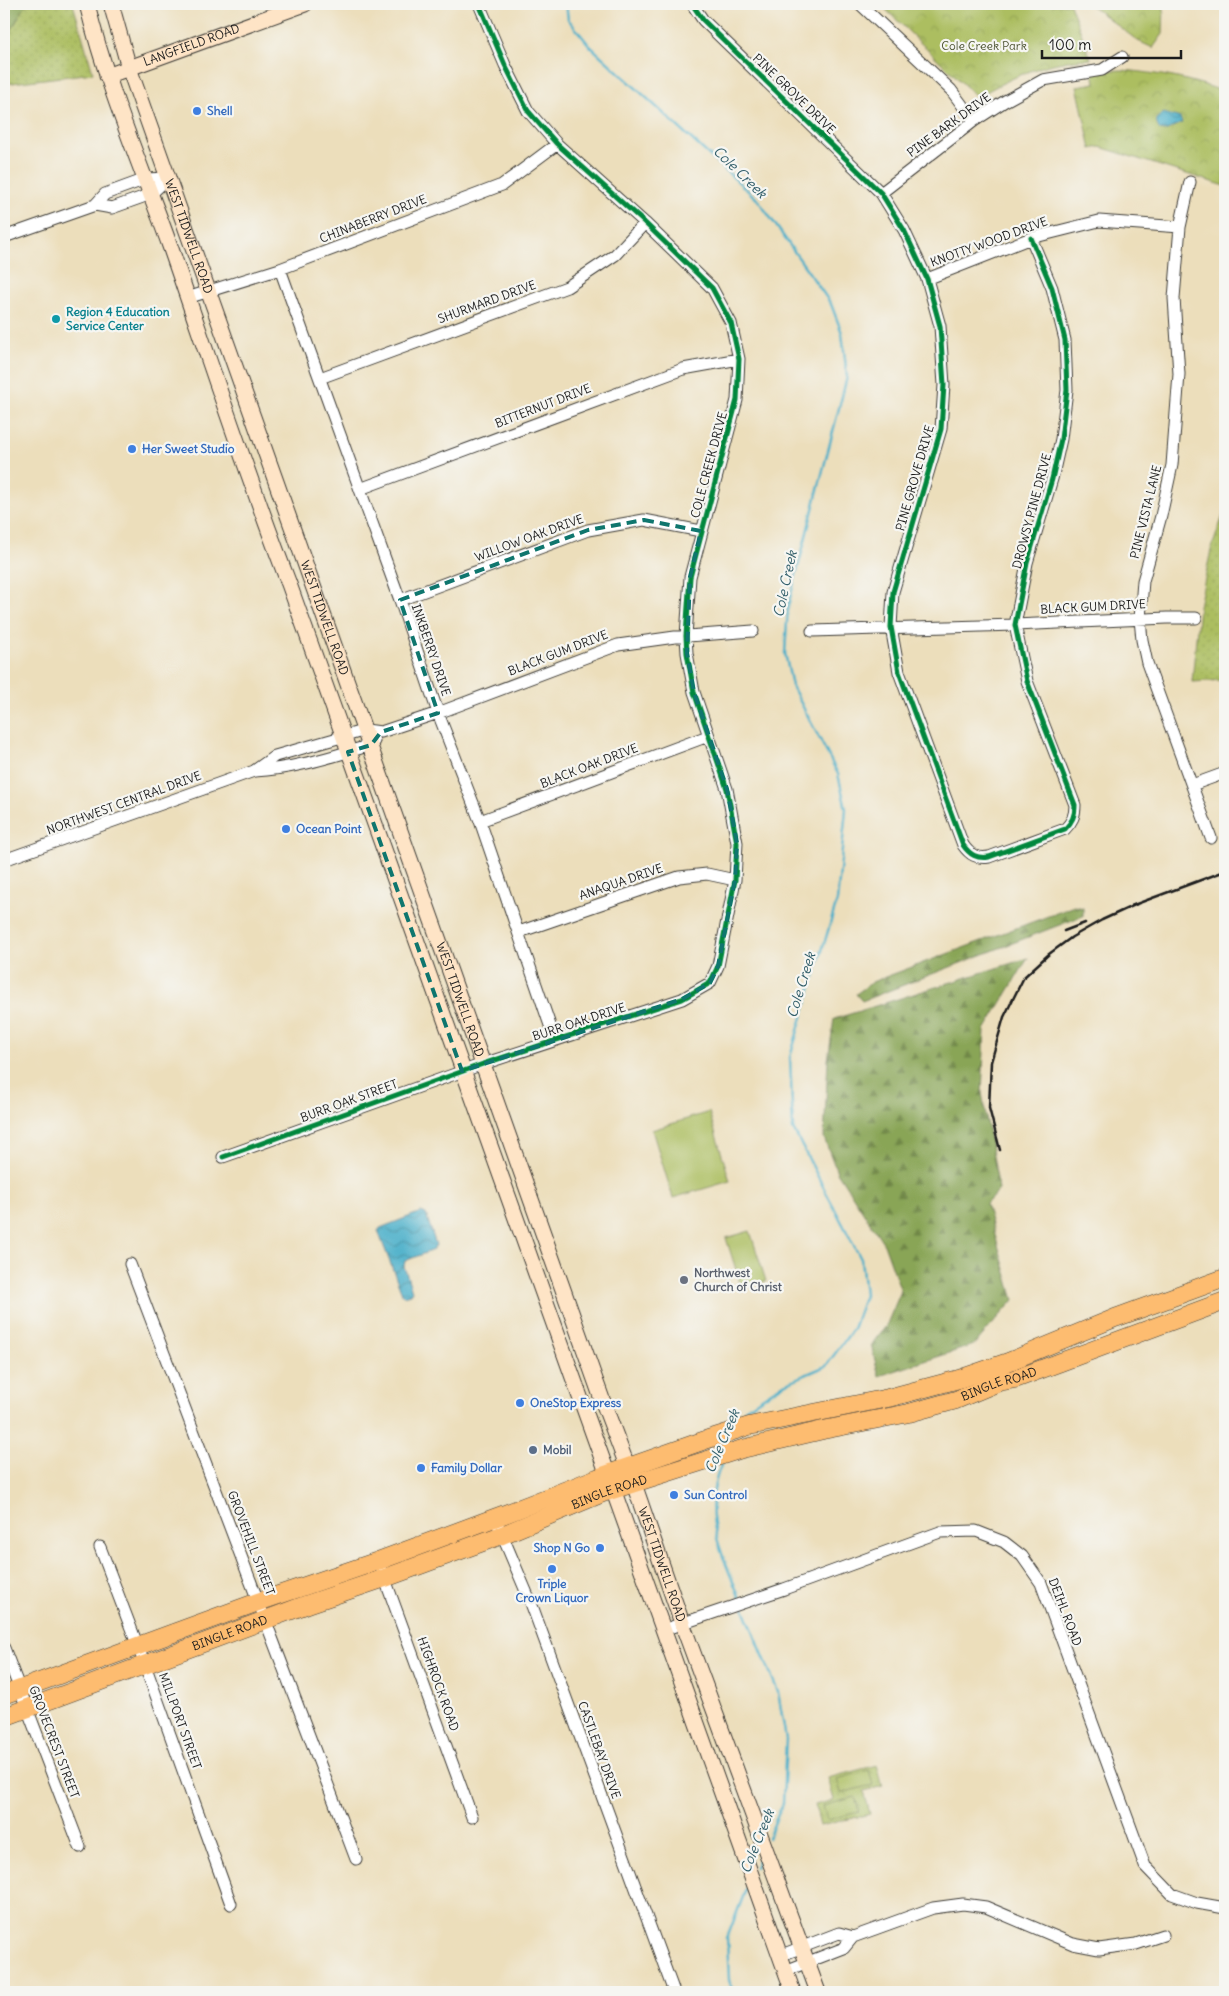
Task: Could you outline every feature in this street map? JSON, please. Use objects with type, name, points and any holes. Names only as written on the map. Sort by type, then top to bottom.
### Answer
[{"type":"main road","name":"WEST TIDWELL ROAD","points":[[87,4],[107,76],[188,298],[265,524],[289,584],[342,737],[793,1992]]},
{"type":"main road","name":"WEST TIDWELL ROAD","points":[[111,4],[129,68],[286,514],[366,730],[682,1623],[818,1992]]},
{"type":"main road","name":"LANGFIELD ROAD","points":[[107,76],[305,4]]},
{"type":"main road","points":[[265,524],[286,514]]},
{"type":"main road","points":[[515,1219],[536,1211]]},
{"type":"main road","name":"BINGLE ROAD","points":[[631,1476],[711,1438],[768,1422],[912,1392],[1008,1362],[1115,1318],[1225,1278]]},
{"type":"main road","points":[[1177,1296],[1184,1316]]},
{"type":"main road","name":"BINGLE ROAD","points":[[12,1692],[495,1518],[631,1476],[699,1462],[767,1442],[909,1413],[956,1400],[999,1382],[1015,1379],[1225,1301]]},
{"type":"main road","points":[[554,1327],[574,1318]]},
{"type":"main road","points":[[1008,1362],[1015,1379]]},
{"type":"main road","points":[[820,1411],[823,1430]]},
{"type":"main road","name":"BINGLE ROAD","points":[[4,1717],[265,1620],[502,1535],[610,1482]]},
{"type":"main road","points":[[700,1732],[720,1723]]},
{"type":"street","name":"COLE CREEK DRIVE","points":[[478,4],[528,111],[557,144],[646,223],[712,288],[731,323],[739,358],[737,400],[690,577],[686,636],[694,692],[727,789],[737,843],[735,880],[718,966],[710,983],[682,999]]},
{"type":"street","name":"PINE GROVE DRIVE","points":[[692,4],[703,20],[881,193],[904,230],[927,279],[940,326],[944,385],[941,429],[893,592],[891,627],[899,672],[962,845],[972,855],[980,858],[1025,845]]},
{"type":"street","points":[[860,4],[951,90],[974,120]]},
{"type":"street","name":"PINE BARK DRIVE","points":[[881,193],[974,120],[1005,101],[1043,80],[1102,70],[1122,57]]},
{"type":"street","name":"CHINABERRY DRIVE","points":[[188,298],[280,269],[502,185],[557,144]]},
{"type":"street","points":[[4,237],[95,204],[105,194],[146,179],[168,178]]},
{"type":"street","points":[[95,204],[112,208],[151,194],[168,178]]},
{"type":"street","name":"PINE VISTA LANE","points":[[1190,182],[1180,227],[1174,298],[1178,374],[1172,465],[1161,516],[1143,581],[1140,619],[1147,662],[1211,838]]},
{"type":"street","name":"KNOTTY WOOD DRIVE","points":[[927,279],[1031,238],[1099,221],[1180,227]]},
{"type":"street","name":"SHURMARD DRIVE","points":[[320,378],[567,287],[614,254],[646,223]]},
{"type":"street","name":"DROWSY PINE DRIVE","points":[[1025,845],[1065,829],[1075,815],[1075,805],[1027,681],[1016,625],[1027,563],[1052,479],[1061,439],[1067,390],[1065,340],[1052,288],[1031,238]]},
{"type":"street","name":"INKBERRY DRIVE","points":[[280,269],[400,600],[438,712],[480,821],[555,1040]]},
{"type":"street","name":"BITTERNUT DRIVE","points":[[360,489],[683,369],[739,358]]},
{"type":"street","name":"WILLOW OAK DRIVE","points":[[400,600],[588,530],[644,520],[701,531]]},
{"type":"street","name":"BLACK GUM DRIVE","points":[[812,631],[1196,618]]},
{"type":"street","name":"BLACK GUM DRIVE","points":[[366,730],[381,732],[618,645],[686,636],[753,631]]},
{"type":"street","name":"NORTHWEST CENTRAL DRIVE","points":[[4,860],[254,771],[275,756],[366,730]]},
{"type":"street","points":[[371,745],[381,732]]},
{"type":"street","name":"BLACK OAK DRIVE","points":[[480,821],[708,736]]},
{"type":"street","name":"NORTHWEST CENTRAL DRIVE","points":[[254,771],[278,770],[371,745]]},
{"type":"street","points":[[1192,785],[1225,773]]},
{"type":"street","name":"ANAQUA DRIVE","points":[[519,932],[679,877],[707,874],[735,880]]},
{"type":"street","name":"BURR OAK DRIVE","points":[[483,1064],[682,999]]},
{"type":"street","name":"BURR OAK STREET","points":[[223,1157],[483,1064]]},
{"type":"street","name":"GROVEHILL STREET","points":[[130,1264],[356,1859]]},
{"type":"street","name":"CASTLEBAY DRIVE","points":[[495,1518],[531,1603],[674,1992]]},
{"type":"street","name":"DEIHL ROAD","points":[[663,1630],[940,1532],[976,1531],[1004,1542],[1022,1556],[1041,1583],[1145,1866],[1172,1894],[1225,1908]]},
{"type":"street","name":"MILLPORT STREET","points":[[100,1547],[146,1665],[231,1904]]},
{"type":"street","name":"HIGHROCK ROAD","points":[[378,1561],[472,1816]]},
{"type":"street","name":"GROVECREST STREET","points":[[4,1648],[12,1692],[26,1708],[80,1847]]},
{"type":"street","points":[[785,1971],[844,1948],[853,1937],[933,1908],[963,1904],[986,1907],[1073,1944],[1099,1950],[1136,1944],[1163,1935]]},
{"type":"street","points":[[779,1956],[839,1934],[853,1937]]},
{"type":"highlighted area","points":[[644,520],[701,531],[690,577],[687,653],[694,692],[727,789],[737,843],[735,880],[718,966],[710,983],[682,999],[462,1071],[348,752],[371,745],[381,732],[438,713],[400,600],[588,530]]},
{"type":"green space","points":[[4,4],[26,4],[4,43]]},
{"type":"green space","points":[[26,4],[73,4],[93,73],[4,84],[4,43]]},
{"type":"green space","name":"Cole Creek Park","points":[[880,4],[1070,4],[1091,59],[1060,62],[1032,70],[1004,82],[977,97]]},
{"type":"green space","points":[[1089,4],[1162,4],[1164,7],[1163,34],[1153,48],[1138,41]]},
{"type":"green space","points":[[1122,70],[1174,77],[1225,92],[1225,186],[1100,147],[1091,149],[1077,86],[1095,83],[1093,71]]},
{"type":"green space","points":[[1225,510],[1225,680],[1192,682],[1199,606],[1211,550]]},
{"type":"green space","points":[[1075,906],[1083,908],[1083,916],[862,1001],[856,994],[872,982]]},
{"type":"green space","points":[[1028,958],[985,1030],[982,1093],[999,1190],[986,1204],[1014,1300],[974,1345],[879,1376],[871,1345],[886,1326],[901,1291],[884,1244],[837,1172],[824,1138],[828,1060],[834,1019]]},
{"type":"green space","points":[[709,1112],[730,1181],[673,1198],[652,1130]]},
{"type":"green space","points":[[750,1231],[766,1281],[742,1289],[726,1238]]},
{"type":"green space","points":[[877,1765],[883,1786],[864,1791],[870,1814],[820,1826],[815,1805],[834,1800],[828,1778]]},
{"type":"green space","points":[[869,1770],[873,1785],[841,1793],[837,1779]]},
{"type":"green space","points":[[855,1797],[859,1812],[827,1820],[823,1806]]},
{"type":"water","points":[[1164,113],[1180,118],[1182,123],[1165,131],[1160,130],[1157,120]]},
{"type":"water","points":[[421,1212],[426,1214],[436,1245],[433,1250],[405,1261],[404,1266],[412,1291],[410,1294],[403,1296],[378,1231],[380,1228]]},
{"type":"waterway","name":"Cole Creek","points":[[566,4],[568,19],[590,46],[758,200],[831,304],[842,333],[847,377],[788,606],[785,653],[792,686],[838,774],[846,809],[837,901],[790,1057],[793,1129],[861,1259],[865,1295],[853,1329],[826,1366],[784,1384],[746,1408],[740,1422]]},
{"type":"waterway","name":"Cole Creek","points":[[722,1463],[715,1482],[713,1516],[721,1550],[741,1601]]},
{"type":"waterway","name":"Cole Creek","points":[[743,1606],[778,1692],[786,1739],[783,1803],[768,1838]]},
{"type":"waterway","name":"Cole Creek","points":[[755,1867],[761,1854]]},
{"type":"waterway","name":"Cole Creek","points":[[733,1992],[729,1980],[727,1938],[748,1884]]},
{"type":"railway","points":[[1131,906],[1225,871]]},
{"type":"railway","points":[[1000,1150],[989,1108],[991,1062],[1004,1017],[1024,977],[1049,954],[1072,937],[1102,920],[1137,904]]},
{"type":"railway","points":[[1064,931],[1085,923]]},
{"type":"cycle path","points":[[223,1157],[483,1064],[682,999],[710,983],[718,966],[735,880],[737,843],[727,789],[694,692],[686,636],[690,577],[737,400],[739,359],[731,323],[712,288],[645,223],[557,144],[528,111],[505,65],[479,4]]},
{"type":"cycle path","points":[[692,4],[703,20],[881,193],[904,230],[927,279],[940,326],[944,385],[941,429],[893,592],[891,627],[899,672],[963,845],[971,854],[977,857],[989,857],[1065,829],[1070,824],[1075,809],[1027,681],[1015,625],[1027,563],[1052,479],[1061,439],[1067,390],[1065,340],[1052,288],[1031,238]]},
{"type":"place","name":"Shell","points":[[197,111]]},
{"type":"place","name":"Region 4 Education Service Center","points":[[56,319]]},
{"type":"place","name":"Her Sweet Studio","points":[[132,449]]},
{"type":"place","name":"Ocean Point","points":[[286,829]]},
{"type":"place","name":"Northwest Church of Christ","points":[[684,1280]]},
{"type":"place","name":"OneStop Express","points":[[520,1403]]},
{"type":"place","name":"Mobil","points":[[533,1450]]},
{"type":"place","name":"Family Dollar","points":[[421,1468]]},
{"type":"place","name":"Sun Control","points":[[674,1495]]},
{"type":"place","name":"Shop N Go","points":[[600,1548]]},
{"type":"place","name":"Triple Crown Liquor","points":[[552,1569]]}]
